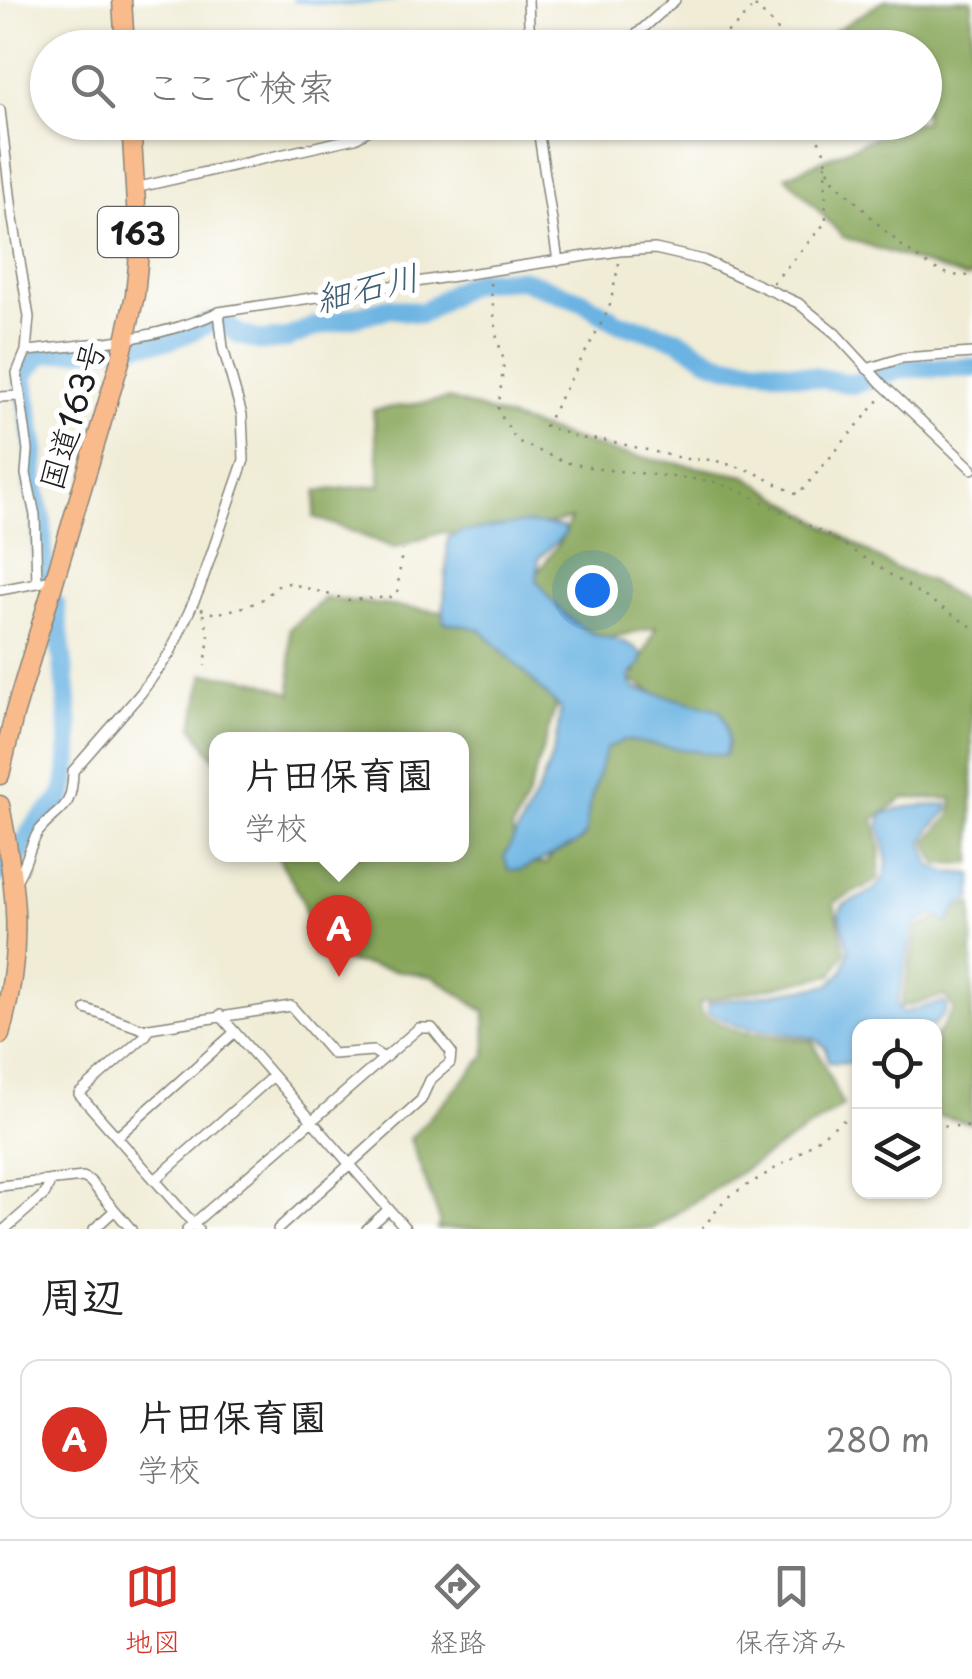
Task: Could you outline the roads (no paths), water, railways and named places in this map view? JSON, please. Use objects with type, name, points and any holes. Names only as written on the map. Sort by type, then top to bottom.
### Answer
[{"type":"highway","points":[[122,0],[124,30]]},
{"type":"highway","name":"国道163号","points":[[0,775],[45,581],[123,349],[135,295],[139,254],[132,140]]},
{"type":"highway","points":[[0,804],[14,878],[16,964],[0,1035]]},
{"type":"street","points":[[528,0],[529,30]]},
{"type":"street","points":[[642,30],[676,0]]},
{"type":"street","points":[[0,110],[12,220],[29,317],[26,351],[17,373],[28,450],[26,474],[45,581],[0,590]]},
{"type":"street","points":[[136,188],[346,140]]},
{"type":"street","points":[[540,140],[558,261]]},
{"type":"street","points":[[0,222],[12,220]]},
{"type":"street","points":[[26,351],[123,349],[219,314],[619,251],[655,249],[716,265],[813,313],[972,470]]},
{"type":"street","points":[[14,878],[26,868],[38,833],[68,801],[72,770],[164,664],[193,603],[245,452],[239,394],[219,314]]},
{"type":"street","points":[[869,371],[902,358],[972,353]]},
{"type":"street","points":[[0,397],[19,396]]},
{"type":"street","points":[[86,1009],[114,1021],[148,1028],[291,1006],[333,1054],[373,1051],[384,1058]]},
{"type":"street","points":[[220,1015],[406,1229]]},
{"type":"street","points":[[148,1028],[146,1036],[79,1094],[192,1227],[419,1028],[432,1028],[451,1052],[450,1063],[430,1080],[421,1100],[278,1229]]},
{"type":"street","points":[[116,1137],[235,1032]]},
{"type":"street","points":[[155,1180],[273,1076]]},
{"type":"street","points":[[0,1186],[82,1177],[90,1181],[131,1229]]},
{"type":"street","points":[[5,1229],[45,1194],[50,1180]]},
{"type":"street","points":[[94,1229],[115,1210]]},
{"type":"street","points":[[367,1229],[389,1210]]},
{"type":"water","points":[[526,523],[563,527],[566,533],[539,558],[537,580],[560,610],[581,628],[624,642],[642,654],[641,664],[629,677],[634,688],[720,710],[728,739],[724,756],[624,740],[606,749],[589,806],[585,836],[521,870],[509,870],[504,857],[548,767],[560,708],[480,629],[443,622],[448,538],[461,532]]},
{"type":"water","points":[[948,804],[948,811],[923,843],[931,866],[972,874],[972,898],[958,906],[948,924],[933,915],[914,925],[897,1004],[901,1013],[943,1002],[947,1006],[939,1019],[852,1019],[852,1063],[828,1062],[826,1048],[814,1038],[737,1026],[708,1012],[708,1003],[829,985],[843,971],[849,951],[839,914],[843,905],[881,882],[887,865],[880,827],[882,815],[906,807]]},
{"type":"waterway","points":[[294,0],[346,4],[393,0]]},
{"type":"waterway","name":"細石川","points":[[43,571],[42,522],[33,483],[35,451],[24,379],[42,354],[170,340],[213,322],[262,341],[285,339],[314,327],[390,308],[422,313],[478,281],[521,279],[582,301],[617,322],[677,339],[726,365],[852,384],[905,368],[972,368]]},
{"type":"waterway","name":"細石川","points":[[0,873],[17,859],[34,826],[59,802],[67,780],[69,731],[55,604]]},
{"type":"place","name":"片田保育園","points":[[339,977]]}]
